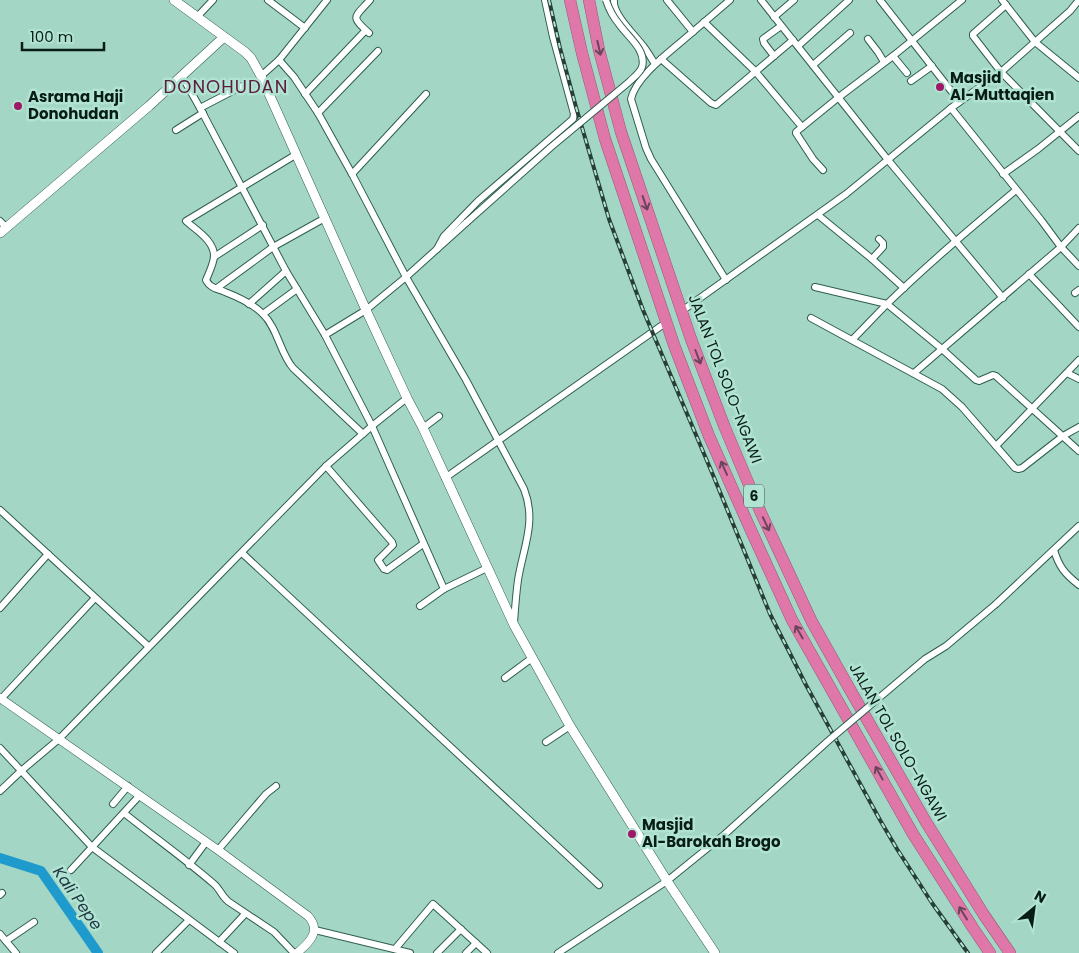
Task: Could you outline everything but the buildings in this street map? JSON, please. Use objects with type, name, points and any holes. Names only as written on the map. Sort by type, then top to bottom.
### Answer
[{"type":"highway","name":"JALAN TOL SOLO–NGAWI","points":[[570,0],[604,139],[671,336],[709,436],[797,629],[913,834],[972,928],[990,953]]},
{"type":"highway","name":"JALAN TOL SOLO–NGAWI","points":[[589,0],[599,50],[624,141],[691,340],[761,513],[812,622],[853,695],[926,822],[1010,953]]},
{"type":"main road","points":[[174,0],[251,58],[261,76],[366,310],[514,625],[570,726],[667,881],[715,953]]},
{"type":"main road","points":[[2,227],[149,106],[224,37]]},
{"type":"street","points":[[197,17],[213,0]]},
{"type":"street","points":[[268,0],[305,28]]},
{"type":"street","points":[[261,76],[279,60],[327,0]]},
{"type":"street","points":[[305,94],[367,32],[357,22],[356,18],[357,14],[370,0]]},
{"type":"street","points":[[437,249],[444,236],[478,201],[573,119],[574,114],[545,0]]},
{"type":"street","points":[[325,335],[366,310],[406,277],[551,147],[637,74],[641,68],[643,57],[609,9],[606,0]]},
{"type":"street","points":[[614,0],[613,5],[618,14],[655,64]]},
{"type":"street","points":[[667,0],[693,32]]},
{"type":"street","points":[[726,280],[651,159],[631,98],[636,87],[655,64],[730,0]]},
{"type":"street","points":[[761,0],[888,160],[1003,298]]},
{"type":"street","points":[[774,16],[794,0]]},
{"type":"street","points":[[661,59],[711,103],[716,105],[755,71],[795,43],[849,0]]},
{"type":"street","points":[[880,0],[959,102]]},
{"type":"street","points":[[823,170],[813,159],[796,133],[962,0]]},
{"type":"street","points":[[686,308],[846,194],[951,108],[1001,72],[1070,11],[1079,0]]},
{"type":"street","points":[[1079,78],[1035,42],[1004,2],[973,35],[1001,72],[1079,151]]},
{"type":"street","points":[[704,22],[755,71],[802,127]]},
{"type":"street","points":[[774,56],[763,39],[782,26]]},
{"type":"street","points":[[813,65],[850,33]]},
{"type":"street","points":[[868,39],[884,62]]},
{"type":"street","points":[[318,113],[378,50]]},
{"type":"street","points":[[893,56],[907,73]]},
{"type":"street","points":[[279,60],[294,77],[318,113],[406,277],[466,380],[524,489],[528,502],[529,528],[518,580],[514,625]]},
{"type":"street","points":[[911,81],[932,66]]},
{"type":"street","points":[[182,76],[202,110],[286,271],[325,335],[372,426],[444,589]]},
{"type":"street","points":[[176,130],[202,110],[250,82]]},
{"type":"street","points":[[352,174],[426,94]]},
{"type":"street","points":[[951,108],[1061,247],[1079,266]]},
{"type":"street","points":[[1003,174],[1079,116]]},
{"type":"street","points":[[296,154],[186,221],[208,240],[212,247],[214,257],[206,280],[211,286],[248,304],[263,314],[277,336],[289,364],[364,434]]},
{"type":"street","points":[[852,340],[904,288],[1016,190]]},
{"type":"street","points":[[818,215],[904,288]]},
{"type":"street","points":[[216,288],[273,247],[325,218]]},
{"type":"street","points":[[214,257],[262,225]]},
{"type":"street","points":[[914,373],[1003,298],[1061,247],[1079,228]]},
{"type":"street","points":[[872,259],[883,247],[883,243],[879,238]]},
{"type":"street","points":[[248,304],[286,271]]},
{"type":"street","points":[[1030,274],[1079,327]]},
{"type":"street","points":[[815,287],[887,304],[976,380],[995,375],[1079,451]]},
{"type":"street","points":[[263,314],[298,289]]},
{"type":"street","points":[[811,318],[942,388],[962,407],[1015,468],[1022,468],[1063,436],[1079,427]]},
{"type":"street","points":[[446,478],[661,326]]},
{"type":"street","points":[[996,446],[1079,360]]},
{"type":"street","points":[[1067,373],[1079,379]]},
{"type":"street","points":[[0,792],[59,738],[326,466],[407,398]]},
{"type":"street","points":[[423,428],[439,416]]},
{"type":"street","points":[[326,466],[392,542],[393,545],[378,560],[384,569],[387,570],[423,544]]},
{"type":"street","points":[[0,510],[148,646]]},
{"type":"street","points":[[558,953],[667,881],[725,834],[828,740],[925,659],[946,646],[996,604],[1079,526]]},
{"type":"street","points":[[1054,550],[1062,570],[1079,585]]},
{"type":"street","points":[[242,553],[599,885]]},
{"type":"street","points":[[0,608],[48,554]]},
{"type":"street","points":[[420,606],[444,589],[487,568]]},
{"type":"street","points":[[95,598],[0,699],[128,786],[308,916],[314,924],[315,930],[310,940],[295,953],[274,932],[224,898],[218,888],[124,813]]},
{"type":"street","points":[[505,678],[532,658]]},
{"type":"street","points":[[546,742],[570,726]]},
{"type":"street","points":[[0,748],[92,847],[234,953]]},
{"type":"street","points":[[113,804],[128,786]]},
{"type":"street","points":[[218,850],[266,794],[276,786]]},
{"type":"street","points":[[71,870],[140,795]]},
{"type":"street","points":[[189,864],[206,842]]},
{"type":"street","points":[[394,949],[434,904],[487,953]]},
{"type":"street","points":[[219,942],[245,914]]},
{"type":"street","points":[[156,953],[189,920]]},
{"type":"street","points":[[6,941],[34,922]]},
{"type":"street","points":[[437,953],[460,929]]},
{"type":"street","points":[[315,930],[410,953]]},
{"type":"street","points":[[0,934],[16,953]]},
{"type":"street","points":[[466,953],[476,942]]},
{"type":"waterway","name":"Kali Pepe","points":[[0,858],[41,871],[98,953]]},
{"type":"railway","points":[[549,0],[576,107],[609,219],[643,310],[770,614],[806,685],[880,820],[932,903],[968,953]]},
{"type":"place","name":"Masjid Al-Muttaqien","points":[[940,87]]},
{"type":"place","name":"Asrama Haji Donohudan","points":[[18,106]]},
{"type":"place","name":"Masjid Al-Barokah Brogo","points":[[632,834]]},
{"type":"district","name":"DONOHUDAN","points":[[226,87]]}]
